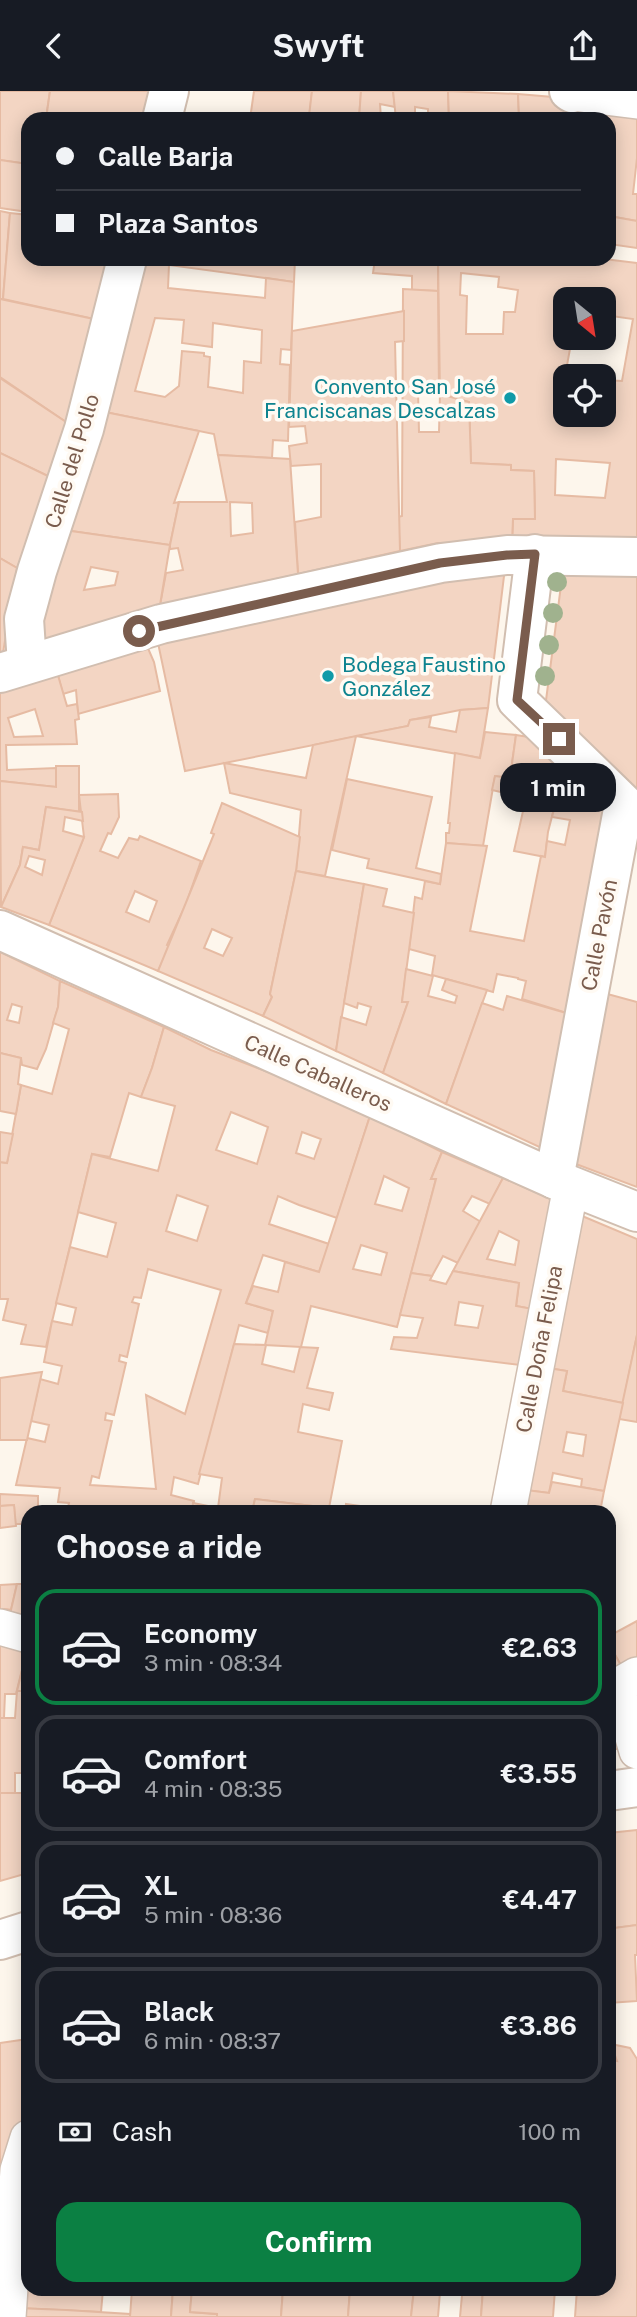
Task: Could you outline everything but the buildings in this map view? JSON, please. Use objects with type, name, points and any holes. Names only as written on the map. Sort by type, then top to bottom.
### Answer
[{"type":"street","points":[[164,112],[169,91]]},
{"type":"street","points":[[570,92],[637,101]]},
{"type":"street","name":"Calle del Pollo","points":[[13,669],[37,571],[84,429],[125,266]]},
{"type":"street","name":"Calle Pavón","points":[[535,554],[517,700],[624,804],[562,1182]]},
{"type":"street","points":[[13,669],[162,624],[427,566],[507,555],[637,557]]},
{"type":"street","name":"Calle Caballeros","points":[[0,930],[562,1182],[637,1212]]},
{"type":"street","name":"Calle Doña Felipa","points":[[509,1505],[562,1182]]},
{"type":"street","points":[[0,1627],[21,1633]]},
{"type":"street","points":[[637,1675],[618,1686],[637,1751]]},
{"type":"street","points":[[616,1790],[637,1787]]},
{"type":"street","points":[[0,1940],[21,1933]]},
{"type":"street","points":[[8,2317],[18,2169],[21,2160]]},
{"type":"place","name":"Convento San José Franciscanas Descalzas","points":[[510,398]]},
{"type":"place","name":"Bodega Faustino González","points":[[328,676]]},
{"type":"route","points":[[139,631],[440,563],[535,554],[517,700],[559,739]]}]
